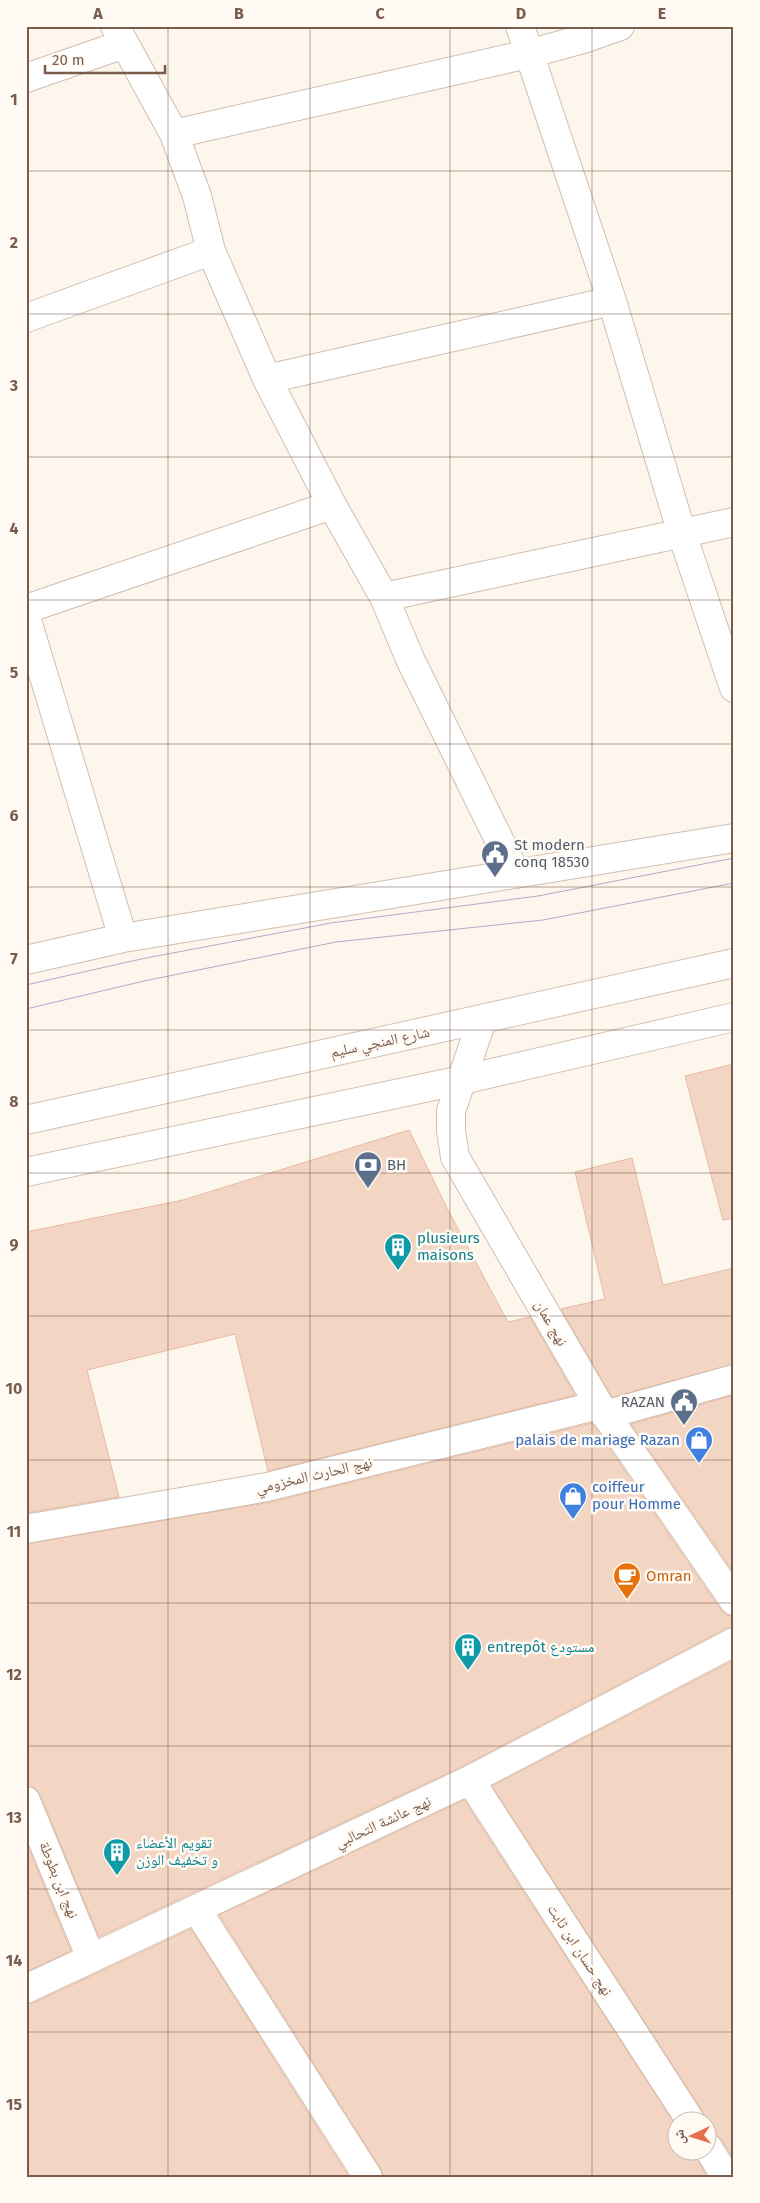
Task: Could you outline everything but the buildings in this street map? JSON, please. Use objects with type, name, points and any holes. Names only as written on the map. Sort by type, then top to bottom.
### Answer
[{"type":"street","points":[[520,26],[612,301],[682,534],[734,688]]},
{"type":"street","points":[[174,134],[528,54],[583,39],[620,26]]},
{"type":"street","points":[[26,78],[120,35],[174,134],[197,196],[211,251],[267,379],[332,505],[384,598],[411,661],[516,874]]},
{"type":"street","points":[[26,318],[211,251]]},
{"type":"street","points":[[267,379],[612,301]]},
{"type":"street","points":[[26,609],[332,505]]},
{"type":"street","points":[[384,598],[734,522]]},
{"type":"street","points":[[26,617],[123,938]]},
{"type":"street","points":[[26,960],[123,938],[734,838]]},
{"type":"street","name":"شارع المنجي سليم","points":[[26,1120],[734,963]]},
{"type":"street","points":[[26,1172],[462,1080],[734,1017]]},
{"type":"street","name":"نهج عمان","points":[[482,1020],[451,1110],[451,1131],[455,1157],[602,1410],[734,1601]]},
{"type":"street","name":"نهج الحارث المخزومي","points":[[26,1529],[268,1487],[734,1379]]},
{"type":"street","name":"نهج عائشة التحالبي","points":[[26,1989],[470,1780],[734,1642]]},
{"type":"street","name":"نهج حسان ابن ثابت","points":[[470,1780],[684,2110]]},
{"type":"street","name":"نهج ابن بطوطة","points":[[26,1801],[91,1958]]},
{"type":"street","points":[[197,1910],[368,2177]]},
{"type":"street","points":[[715,2160],[726,2177]]},
{"type":"tram line","points":[[26,985],[141,959],[331,923],[538,896],[734,858]]},
{"type":"tram line","points":[[26,1009],[144,981],[336,942],[543,920],[734,883]]},
{"type":"place","name":"St modern conq 18530","points":[[495,878]]},
{"type":"place","name":"BH","points":[[368,1189]]},
{"type":"place","name":"plusieurs maisons","points":[[398,1271]]},
{"type":"place","name":"RAZAN","points":[[684,1426]]},
{"type":"place","name":"palais de mariage Razan","points":[[699,1464]]},
{"type":"place","name":"coiffeur pour Homme","points":[[573,1520]]},
{"type":"place","name":"Omran","points":[[627,1600]]},
{"type":"place","name":"entrepôt مستودع","points":[[468,1671]]},
{"type":"place","name":"تقويم الأعضاء و تخفيف الوزن","points":[[117,1876]]}]
